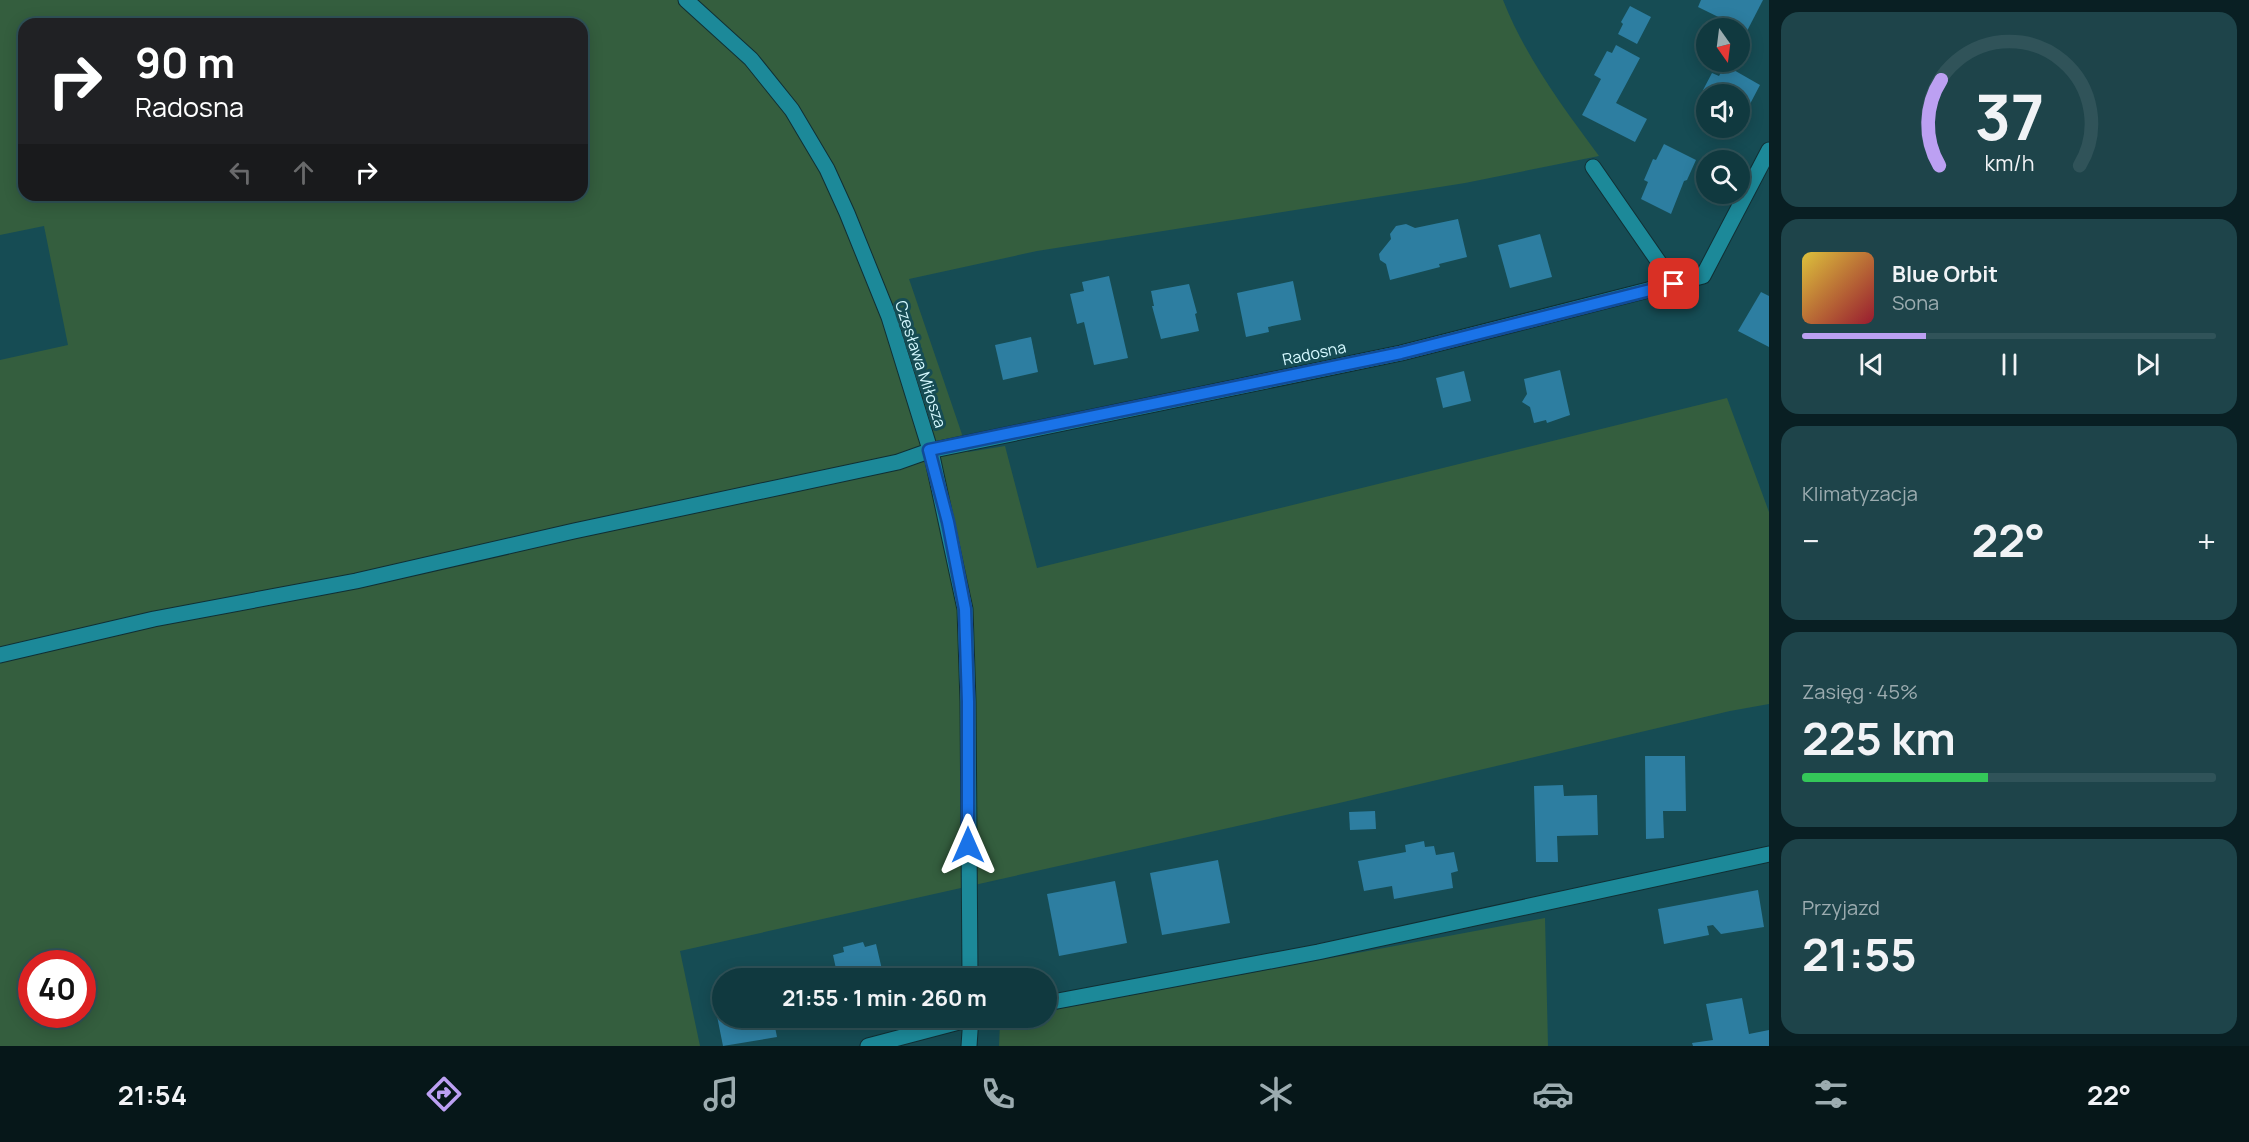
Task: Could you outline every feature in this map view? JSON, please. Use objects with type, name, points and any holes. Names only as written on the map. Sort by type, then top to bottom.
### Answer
[{"type":"street","name":"Czesława Miłosza","points":[[686,0],[751,59],[792,110],[827,169],[889,317],[929,450],[948,522],[965,609],[970,968]]},
{"type":"street","name":"Radosna","points":[[0,654],[154,619],[356,581],[898,462],[929,450],[1401,353],[1703,276],[1769,150]]},
{"type":"street","points":[[1593,167],[1674,284]]},
{"type":"street","points":[[1057,1001],[1318,952],[1769,854]]},
{"type":"street","points":[[868,1046],[933,1028]]},
{"type":"street","points":[[969,1046],[971,1028]]},
{"type":"green space","points":[[0,0],[1503,0],[1534,62],[1558,100],[1599,156],[1465,183],[1037,251],[909,279],[968,452],[1005,446],[1037,568],[1727,398],[1769,512],[1769,704],[1730,711],[1335,804],[680,951],[700,1046],[0,1046],[0,360],[68,345],[44,226],[0,235]]},
{"type":"green space","points":[[1545,918],[1548,1046],[999,1046],[1000,1028],[1057,1028],[1057,1009]]},
{"type":"building","points":[[1701,0],[1763,0],[1750,25],[1750,18],[1720,18],[1698,7]]},
{"type":"building","points":[[1630,6],[1651,17],[1637,44],[1618,34],[1623,24],[1621,22]]},
{"type":"building","points":[[1616,45],[1640,58],[1616,103],[1647,119],[1635,142],[1582,115],[1601,79],[1594,75],[1607,51],[1612,53]]},
{"type":"building","points":[[1721,72],[1737,72],[1760,85],[1750,104],[1750,84],[1706,84],[1712,73],[1719,76]]},
{"type":"building","points":[[1664,144],[1696,160],[1687,180],[1684,181],[1671,214],[1641,199],[1648,182],[1644,180],[1653,159],[1656,160]]},
{"type":"building","points":[[1458,219],[1467,257],[1439,264],[1440,267],[1390,280],[1386,264],[1380,260],[1379,254],[1391,239],[1390,234],[1396,226],[1406,224],[1415,228]]},
{"type":"building","points":[[1540,234],[1552,277],[1510,288],[1498,245]]},
{"type":"building","points":[[1109,276],[1128,358],[1094,365],[1084,322],[1077,324],[1070,294],[1084,291],[1082,282]]},
{"type":"building","points":[[1293,281],[1301,320],[1268,327],[1269,332],[1246,337],[1237,293]]},
{"type":"building","points":[[1189,284],[1199,331],[1161,339],[1152,306],[1154,306],[1151,291]]},
{"type":"building","points":[[1761,292],[1769,296],[1769,347],[1738,331]]},
{"type":"building","points":[[1031,337],[1038,372],[1003,380],[995,345]]},
{"type":"building","points":[[1560,370],[1570,415],[1547,423],[1546,420],[1534,423],[1530,407],[1522,402],[1527,394],[1524,379]]},
{"type":"building","points":[[1464,371],[1471,401],[1443,408],[1436,378]]},
{"type":"building","points":[[1645,756],[1685,756],[1686,811],[1663,811],[1664,838],[1646,839]]},
{"type":"building","points":[[1563,785],[1564,796],[1597,795],[1598,835],[1557,836],[1558,862],[1536,862],[1534,786]]},
{"type":"building","points":[[1375,811],[1376,829],[1350,830],[1349,812]]},
{"type":"building","points":[[1424,841],[1425,847],[1434,846],[1436,855],[1454,852],[1458,871],[1451,873],[1453,888],[1394,899],[1392,886],[1364,891],[1358,861],[1406,852],[1405,845]]},
{"type":"building","points":[[1218,860],[1230,923],[1162,935],[1150,873]]},
{"type":"building","points":[[1115,881],[1127,943],[1059,956],[1047,894]]},
{"type":"building","points":[[1758,890],[1764,927],[1721,934],[1713,925],[1707,926],[1709,935],[1664,944],[1658,909]]},
{"type":"building","points":[[863,942],[865,947],[876,944],[882,968],[836,968],[833,955],[844,952],[843,947]]},
{"type":"building","points":[[1742,998],[1749,1034],[1769,1030],[1769,1046],[1693,1046],[1692,1043],[1713,1040],[1706,1004]]},
{"type":"building","points":[[719,1028],[775,1028],[777,1037],[723,1046]]},
{"type":"route","points":[[968,845],[968,702],[965,609],[948,522],[929,450],[1401,353],[1674,284]]}]
